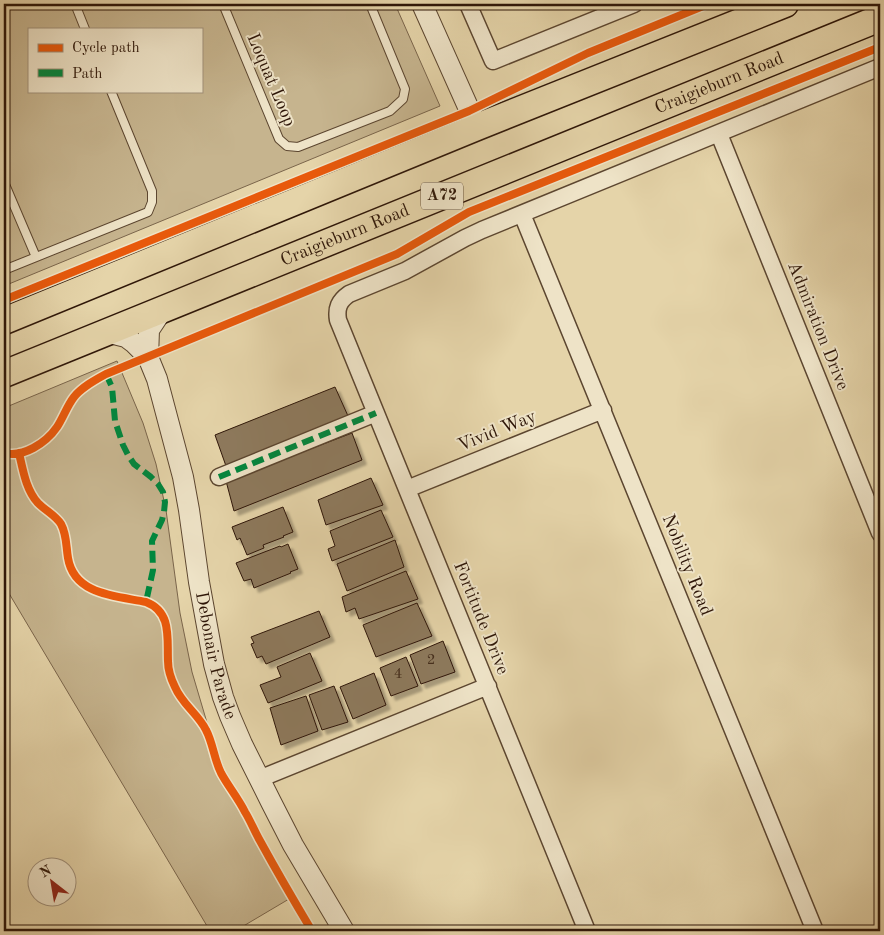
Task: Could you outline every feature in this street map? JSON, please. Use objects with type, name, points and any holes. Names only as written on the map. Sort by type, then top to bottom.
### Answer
[{"type":"main road","points":[[4,321],[785,4]]},
{"type":"main road","name":"Craigieburn Road","points":[[4,374],[880,18]]},
{"type":"street","points":[[422,4],[477,128]]},
{"type":"street","points":[[468,4],[493,61],[634,4]]},
{"type":"street","points":[[522,214],[880,67]]},
{"type":"street","name":"Admiration Drive","points":[[719,134],[880,533]]},
{"type":"street","name":"Fortitude Drive","points":[[522,214],[474,234],[404,271],[349,294],[343,298],[337,312],[338,320],[587,931]]},
{"type":"street","name":"Nobility Road","points":[[522,214],[815,931]]},
{"type":"street","points":[[148,357],[148,330],[164,309]]},
{"type":"street","points":[[106,332],[126,337],[148,357]]},
{"type":"street","name":"Debonair Parade","points":[[148,357],[156,379],[183,477],[214,664],[230,716],[259,779],[293,845],[344,931]]},
{"type":"street","name":"Vivid Way","points":[[407,489],[603,410]]},
{"type":"street","points":[[219,477],[376,413]]},
{"type":"street","points":[[259,779],[488,686]]},
{"type":"lane","points":[[75,4],[86,28]]},
{"type":"lane","name":"Loquat Loop","points":[[223,4],[279,139],[287,146],[298,147],[390,111],[403,99],[405,89],[370,4]]},
{"type":"lane","points":[[4,270],[148,212],[152,202],[152,192],[111,92]]},
{"type":"lane","points":[[4,182],[36,258]]},
{"type":"shaded area","points":[[4,4],[395,4],[440,106],[4,286]]},
{"type":"shaded area","points":[[117,361],[143,423],[156,464],[166,510],[180,613],[192,672],[208,726],[230,785],[254,835],[289,899],[235,931],[210,931],[4,585],[4,408]]},
{"type":"building","points":[[335,387],[348,416],[226,466],[215,435]]},
{"type":"building","points":[[352,433],[362,460],[234,511],[226,481]]},
{"type":"building","points":[[371,478],[383,505],[326,525],[318,500]]},
{"type":"building","points":[[283,507],[293,532],[263,545],[264,548],[247,555],[240,538],[237,540],[232,527]]},
{"type":"building","points":[[381,510],[393,537],[332,561],[328,549],[335,546],[330,531]]},
{"type":"building","points":[[395,540],[404,567],[347,591],[337,564]]},
{"type":"building","points":[[288,544],[298,569],[254,588],[251,579],[244,581],[236,563]]},
{"type":"building","points":[[406,571],[418,599],[359,619],[355,608],[346,612],[342,597]]},
{"type":"building","points":[[417,603],[432,636],[376,657],[363,625]]},
{"type":"building","points":[[319,611],[330,637],[266,664],[262,656],[257,658],[251,644],[254,643],[251,637]]},
{"type":"building","points":[[443,641],[455,672],[421,684],[410,655]]},
{"type":"building","points":[[310,653],[322,681],[268,703],[260,685],[281,677],[277,667]]},
{"type":"building","points":[[406,657],[418,686],[391,696],[380,668]]},
{"type":"building","points":[[374,673],[386,705],[353,719],[340,687]]},
{"type":"building","points":[[334,686],[348,722],[322,730],[309,695]]},
{"type":"building","points":[[306,696],[318,731],[281,745],[270,708]]},
{"type":"marked path","points":[[106,374],[112,387],[115,421],[123,445],[134,464],[158,484],[163,492],[165,502],[162,520],[152,541],[153,570],[146,602]]},
{"type":"marked path","points":[[219,477],[376,413]]},
{"type":"cycle path","points":[[4,300],[469,111],[588,53],[708,4]]},
{"type":"cycle path","points":[[4,453],[11,454],[26,451],[47,439],[57,427],[77,393],[106,374],[397,254],[469,212],[880,47]]},
{"type":"cycle path","points":[[19,453],[26,480],[34,498],[61,524],[68,558],[78,580],[98,592],[146,602],[160,612],[166,627],[169,668],[175,687],[206,730],[221,773],[312,931]]}]
